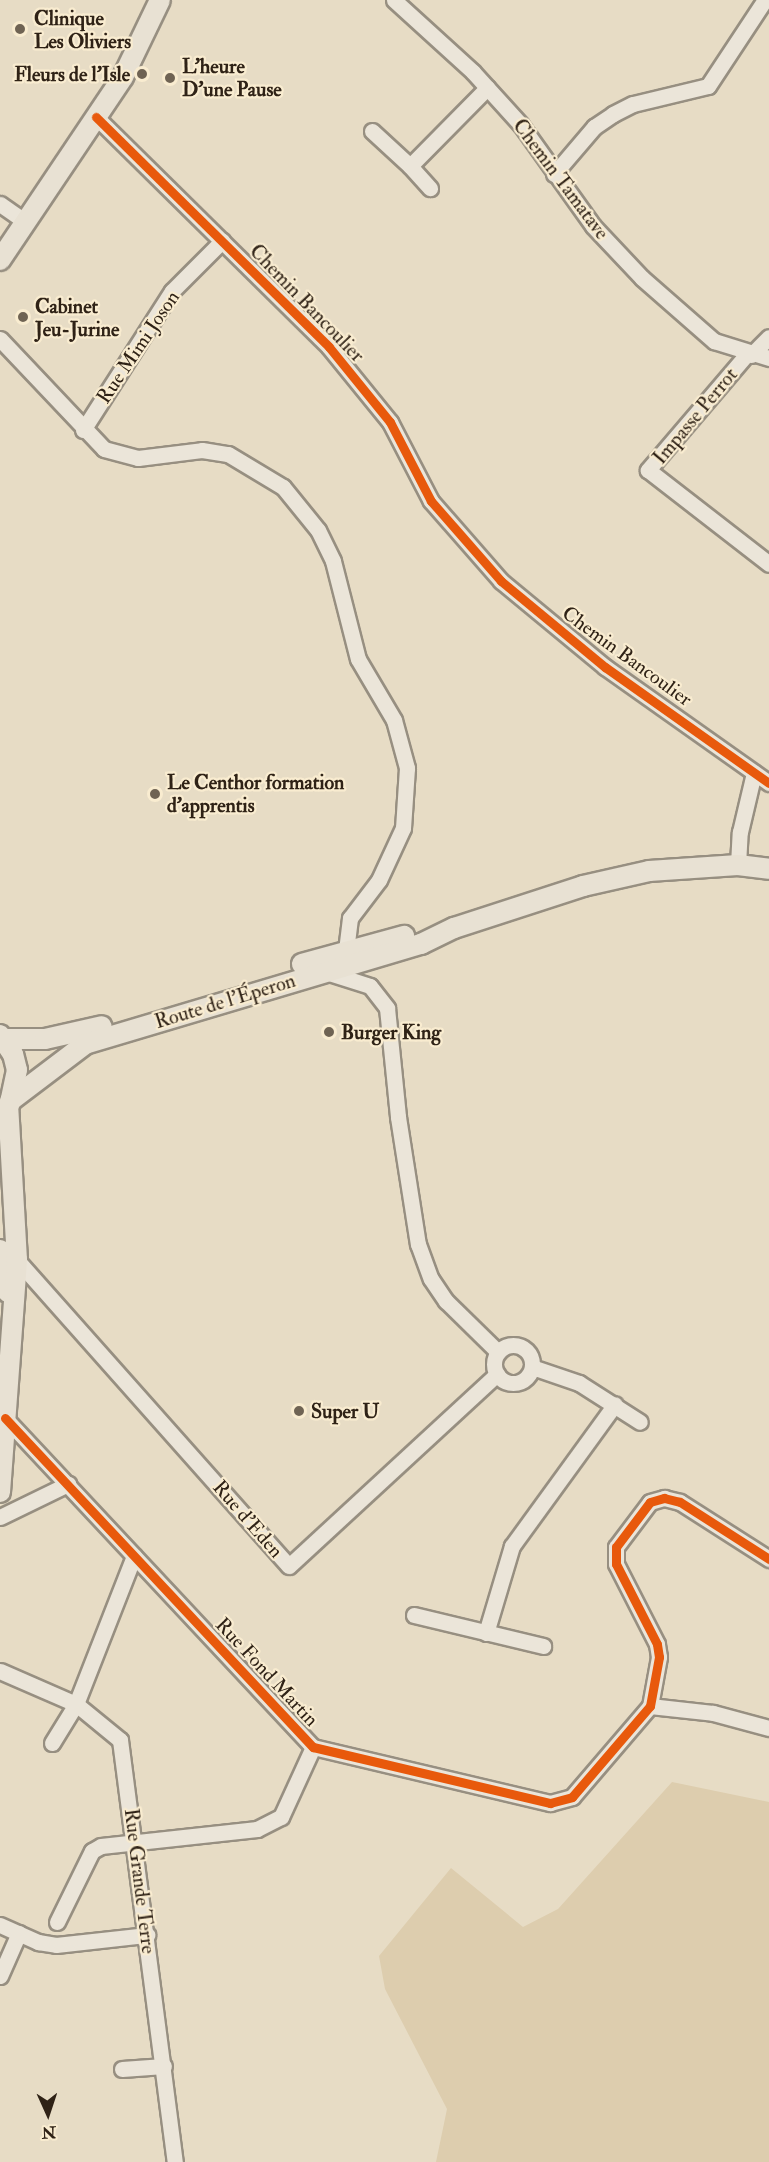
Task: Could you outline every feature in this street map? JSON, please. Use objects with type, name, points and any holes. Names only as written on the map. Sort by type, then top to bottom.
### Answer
[{"type":"main road","points":[[0,260],[123,77],[160,0]]},
{"type":"main road","name":"Route de l'Éperon","points":[[2,1037],[68,1036],[346,950],[454,928],[583,886],[649,871],[738,865],[769,869]]},
{"type":"main road","name":"Route de l'Éperon","points":[[6,1107],[85,1044],[287,981],[421,944],[454,928]]},
{"type":"main road","points":[[287,981],[300,972],[342,958],[346,950]]},
{"type":"main road","points":[[0,1492],[17,1260],[6,1107],[17,1070],[2,1037]]},
{"type":"main road","points":[[0,1250],[12,1312]]},
{"type":"street","name":"Chemin Tamatave","points":[[394,0],[487,88],[521,125],[593,226],[642,278],[714,341],[749,355],[769,358]]},
{"type":"street","points":[[554,174],[594,127],[613,114],[633,104],[708,86],[765,2]]},
{"type":"street","points":[[410,166],[487,88]]},
{"type":"street","name":"Chemin Bancoulier","points":[[96,117],[336,356],[390,422],[430,501],[501,581],[605,667],[769,783]]},
{"type":"street","points":[[372,131],[430,188]]},
{"type":"street","points":[[0,204],[26,222]]},
{"type":"street","name":"Rue Mimi Joson","points":[[83,430],[172,291],[222,241]]},
{"type":"street","points":[[749,355],[769,338]]},
{"type":"street","points":[[0,339],[83,430],[104,449],[124,457],[202,450],[228,454],[283,487],[303,507],[318,530],[333,561],[358,659],[394,720],[407,768],[403,828],[379,880],[350,918],[346,950]]},
{"type":"street","name":"Impasse Perrot","points":[[749,355],[648,470],[769,564]]},
{"type":"street","points":[[738,865],[740,832],[754,773]]},
{"type":"street","points":[[323,971],[370,986],[387,1008],[398,1117],[418,1245],[431,1278],[446,1301],[498,1352]]},
{"type":"street","name":"Rue d'Eden","points":[[17,1260],[289,1566],[497,1374]]},
{"type":"street","points":[[508,1346],[521,1346],[530,1354],[532,1367],[520,1382],[507,1382],[497,1374],[494,1363],[498,1352],[508,1346]]},
{"type":"street","points":[[532,1367],[579,1383],[640,1422]]},
{"type":"street","points":[[486,1633],[512,1546],[615,1404]]},
{"type":"street","name":"Rue Fond Martin","points":[[5,1418],[313,1747],[550,1803],[572,1797],[650,1706]]},
{"type":"street","points":[[0,1517],[68,1484]]},
{"type":"street","points":[[769,1558],[680,1502],[664,1498],[650,1502],[616,1547],[616,1564],[657,1644],[659,1657],[650,1706],[713,1713],[769,1728]]},
{"type":"street","points":[[52,1743],[76,1704],[134,1556]]},
{"type":"street","points":[[414,1615],[543,1646]]},
{"type":"street","name":"Rue Grande Terre","points":[[0,1671],[76,1704],[120,1740],[175,2162]]},
{"type":"street","points":[[57,1922],[92,1851],[101,1846],[263,1828],[281,1817],[313,1747]]},
{"type":"street","points":[[0,1925],[19,1934],[56,1945],[147,1935]]},
{"type":"street","points":[[0,1976],[19,1934]]},
{"type":"street","points":[[122,2069],[164,2066]]},
{"type":"shaded area","points":[[672,1782],[769,1802],[769,2162],[436,2162],[447,2109],[385,1989],[379,1956],[451,1868],[523,1927],[558,1909]]},
{"type":"cycle path","points":[[96,117],[329,347],[390,422],[431,501],[501,581],[605,667],[769,783]]},
{"type":"cycle path","points":[[5,1418],[313,1747],[550,1803],[572,1797],[650,1706],[659,1657],[657,1644],[616,1564],[616,1547],[650,1502],[664,1498],[680,1502],[769,1559]]},
{"type":"place","name":"Clinique Les Oliviers","points":[[20,29]]},
{"type":"place","name":"Fleurs de l'Isle","points":[[142,74]]},
{"type":"place","name":"L'heure D'une Pause","points":[[170,78]]},
{"type":"place","name":"Cabinet Jeu-Jurine","points":[[23,317]]},
{"type":"place","name":"Le Centhor formation d'apprentis","points":[[155,794]]},
{"type":"place","name":"Burger King","points":[[329,1032]]},
{"type":"place","name":"Super U","points":[[299,1411]]}]
